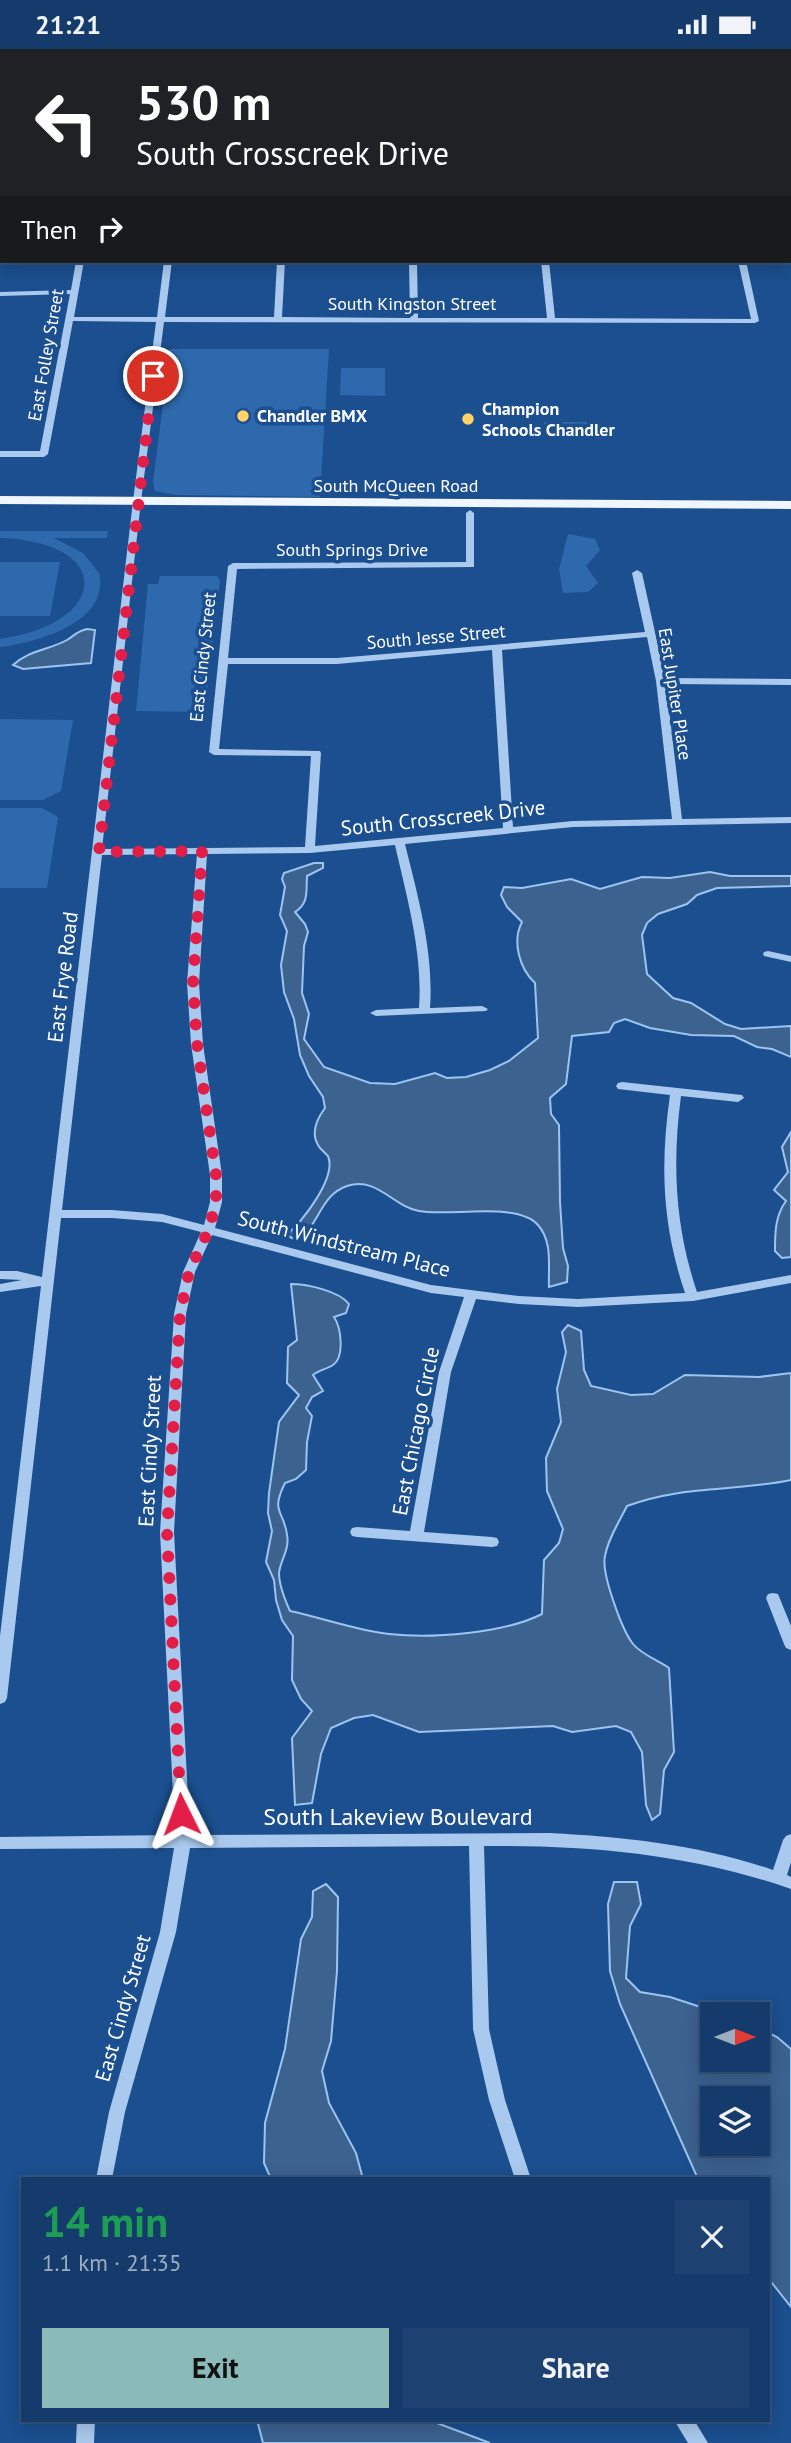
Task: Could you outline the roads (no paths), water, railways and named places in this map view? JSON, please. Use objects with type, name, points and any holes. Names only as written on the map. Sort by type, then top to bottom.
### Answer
[{"type":"main road","name":"South McQueen Road","points":[[0,501],[137,507],[791,515]]},
{"type":"main road","name":"South McQueen Road","points":[[470,509],[791,505]]},
{"type":"main road","name":"South McQueen Road","points":[[0,512],[137,507]]},
{"type":"street","name":"East Folley Street","points":[[44,454],[80,263]]},
{"type":"street","name":"East Frye Road","points":[[0,1698],[46,1282],[168,263]]},
{"type":"street","points":[[278,319],[281,263]]},
{"type":"street","points":[[413,263],[414,320]]},
{"type":"street","points":[[545,263],[551,320]]},
{"type":"street","name":"South Kingston Street","points":[[68,319],[755,321],[743,263]]},
{"type":"street","points":[[0,294],[73,292]]},
{"type":"street","points":[[0,454],[44,454]]},
{"type":"street","points":[[470,509],[471,565]]},
{"type":"street","name":"South Springs Drive","points":[[233,566],[471,565]]},
{"type":"street","name":"East Cindy Street","points":[[233,566],[214,752],[316,753],[310,850]]},
{"type":"street","name":"East Jupiter Place","points":[[637,573],[661,681],[677,820]]},
{"type":"street","name":"South Jesse Street","points":[[224,661],[337,661],[650,634]]},
{"type":"street","points":[[497,647],[508,831]]},
{"type":"street","points":[[661,681],[791,682]]},
{"type":"street","name":"South Crosscreek Drive","points":[[99,852],[310,850],[573,824],[791,820]]},
{"type":"street","points":[[400,843],[424,976],[424,1011]]},
{"type":"street","name":"East Cindy Street","points":[[104,2177],[117,2112],[168,1932],[183,1842],[167,1532],[180,1314],[189,1272],[209,1229],[216,1202],[216,1175],[197,1044],[193,983],[202,851]]},
{"type":"street","points":[[768,954],[791,959]]},
{"type":"street","points":[[376,1013],[482,1009]]},
{"type":"street","points":[[622,1086],[738,1098]]},
{"type":"street","points":[[676,1091],[668,1163],[669,1210],[678,1259],[693,1297]]},
{"type":"street","name":"South Windstream Place","points":[[54,1214],[112,1214],[162,1218],[369,1274],[431,1289],[471,1294],[578,1303],[693,1297],[791,1279]]},
{"type":"street","points":[[0,1275],[17,1275],[46,1282]]},
{"type":"street","points":[[0,1288],[46,1282]]},
{"type":"street","name":"East Chicago Circle","points":[[416,1536],[445,1372],[471,1294]]},
{"type":"street","name":"East Chicago Circle","points":[[357,1532],[492,1542]]},
{"type":"street","points":[[773,1598],[791,1644]]},
{"type":"street","name":"South Lakeview Boulevard","points":[[0,1843],[550,1839],[624,1843],[676,1850],[784,1881]]},
{"type":"street","points":[[476,1840],[481,2029],[496,2100],[522,2177]]},
{"type":"street","points":[[784,1881],[791,1840]]},
{"type":"street","points":[[85,2443],[86,2422]]},
{"type":"street","points":[[684,2422],[699,2443]]},
{"type":"place","name":"Chandler BMX","points":[[243,416]]},
{"type":"place","name":"Champion Schools Chandler","points":[[468,419]]}]
